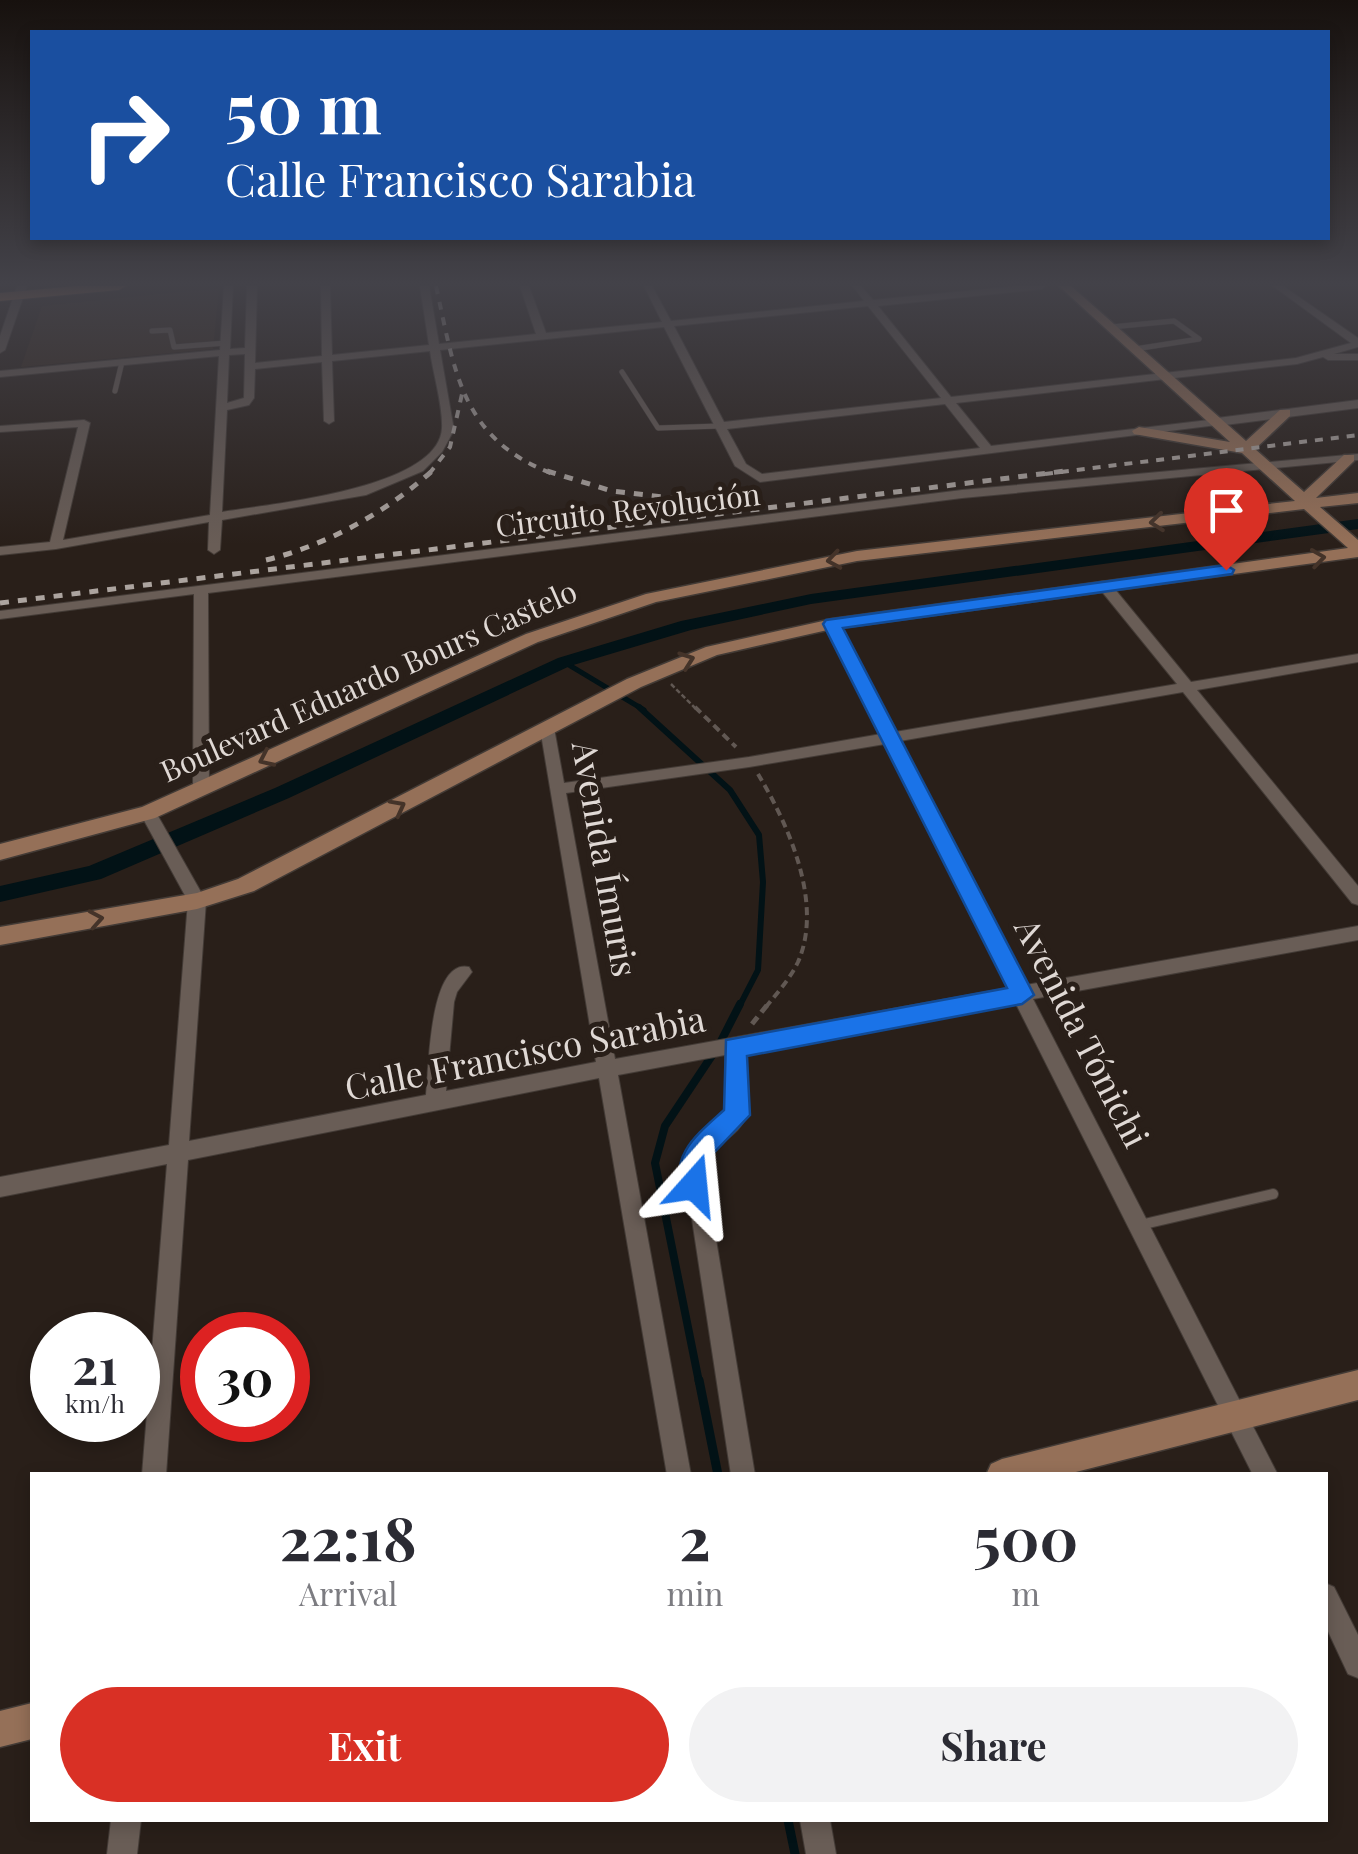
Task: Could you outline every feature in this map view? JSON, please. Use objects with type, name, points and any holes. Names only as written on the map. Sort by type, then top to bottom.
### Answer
[{"type":"main road","points":[[1162,373],[1357,549]]},
{"type":"main road","points":[[1246,449],[1285,413]]},
{"type":"main road","points":[[1139,431],[1246,449]]},
{"type":"main road","points":[[1310,506],[1353,458]]},
{"type":"main road","name":"Boulevard Eduardo Bours Castelo","points":[[5,850],[150,817],[201,789],[532,638],[652,598],[857,556],[1358,498]]},
{"type":"main road","points":[[0,936],[195,898],[269,874],[658,671],[730,646],[832,624],[1357,549]]},
{"type":"main road","points":[[1014,1472],[1358,1386]]},
{"type":"main road","points":[[0,1728],[30,1721]]},
{"type":"street","points":[[214,550],[225,373]]},
{"type":"street","points":[[223,407],[248,401],[251,373]]},
{"type":"street","points":[[327,373],[329,420]]},
{"type":"street","points":[[0,551],[56,545],[366,491],[418,469],[438,450],[448,430],[440,373]]},
{"type":"street","points":[[693,373],[746,472],[760,478],[1358,404]]},
{"type":"street","points":[[927,373],[988,450]]},
{"type":"street","points":[[720,426],[1194,373]]},
{"type":"street","points":[[0,429],[69,421],[84,423],[56,545]]},
{"type":"street","name":"Circuito Revolución","points":[[0,615],[962,494],[1353,458]]},
{"type":"street","points":[[1104,585],[1358,898]]},
{"type":"street","points":[[201,789],[202,590]]},
{"type":"street","name":"Avenida Tónichi","points":[[832,624],[1265,1472]]},
{"type":"street","points":[[558,789],[748,762],[1358,658]]},
{"type":"street","name":"Avenida Ímuris","points":[[547,728],[678,1472]]},
{"type":"street","points":[[150,817],[195,898],[154,1472]]},
{"type":"street","name":"Calle Francisco Sarabia","points":[[0,1186],[608,1068],[1358,933]]},
{"type":"street","points":[[434,1102],[446,1002],[449,989],[463,972]]},
{"type":"street","points":[[734,1048],[737,1115],[726,1129],[704,1143],[694,1167],[744,1472]]},
{"type":"street","points":[[1328,1602],[1358,1664]]},
{"type":"street","points":[[122,1854],[126,1822]]},
{"type":"street","points":[[815,1822],[821,1854]]},
{"type":"lane","points":[[114,391],[119,373]]},
{"type":"lane","points":[[622,373],[658,428],[720,426]]},
{"type":"lane","points":[[1140,1225],[1273,1194]]},
{"type":"path","points":[[658,671],[748,762],[779,809],[798,858],[804,908],[800,958],[734,1048]]},
{"type":"waterway","points":[[0,894],[93,873],[282,793],[564,662],[687,625],[811,599],[1358,524]]},
{"type":"waterway","points":[[564,662],[639,707]]},
{"type":"waterway","points":[[639,707],[644,710]]},
{"type":"waterway","points":[[639,707],[730,790],[759,835],[763,882],[758,970],[739,1007]]},
{"type":"waterway","points":[[720,1043],[740,1004]]},
{"type":"waterway","points":[[699,1382],[655,1163],[665,1126],[713,1054]]},
{"type":"waterway","points":[[699,1380],[717,1472]]},
{"type":"waterway","points":[[788,1822],[795,1854]]},
{"type":"railway","points":[[457,373],[481,422],[499,442],[553,474]]},
{"type":"railway","points":[[430,472],[450,447],[462,394]]},
{"type":"railway","points":[[1045,474],[1358,435]]},
{"type":"railway","points":[[547,471],[612,491],[724,504]]},
{"type":"railway","points":[[0,603],[1065,471]]},
{"type":"railway","points":[[266,560],[311,546],[354,526],[395,501],[430,472]]},
{"type":"route","points":[[694,1185],[696,1153],[737,1115],[734,1048],[1022,995],[832,624],[1226,570]]}]
